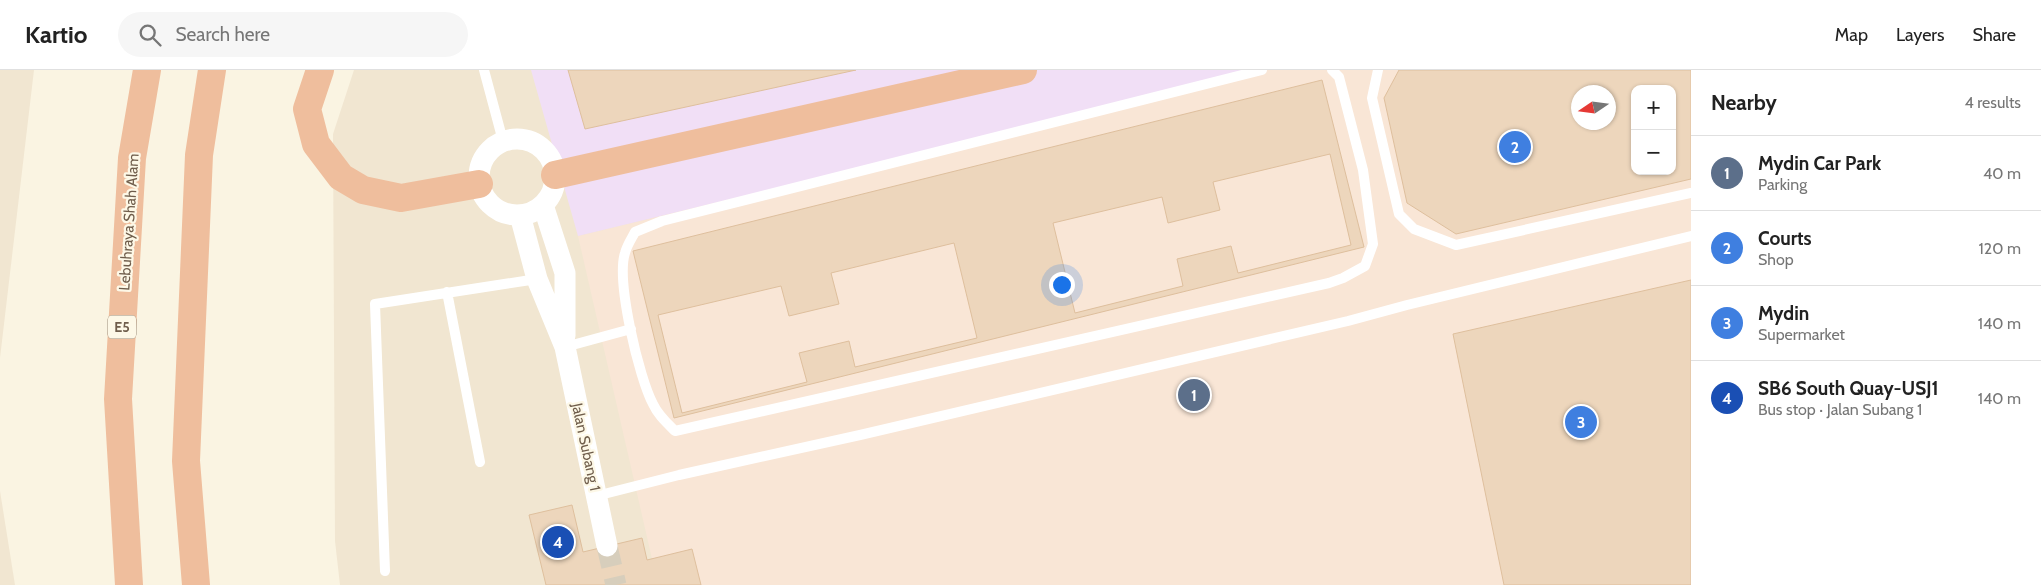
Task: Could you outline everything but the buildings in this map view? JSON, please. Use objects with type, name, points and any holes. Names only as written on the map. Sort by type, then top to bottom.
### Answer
[{"type":"highway","name":"Lebuhraya Shah Alam","points":[[129,585],[118,399],[132,158],[147,70]]},
{"type":"highway","points":[[196,585],[186,460],[199,155],[212,70]]},
{"type":"highway","points":[[320,70],[307,109],[316,144],[341,177],[363,190],[401,198],[479,184]]},
{"type":"highway","points":[[555,175],[1023,70]]},
{"type":"street","points":[[512,138],[533,142],[542,148],[551,160],[555,175],[554,186],[543,205],[532,212],[520,216],[498,211],[489,204],[479,184],[478,173],[486,154],[493,146],[512,138]]},
{"type":"street","points":[[543,205],[566,273],[565,347]]},
{"type":"street","points":[[520,216],[537,279],[565,347]]},
{"type":"street","name":"Jalan Subang 1","points":[[565,347],[607,546]]},
{"type":"lane","points":[[484,70],[502,141]]},
{"type":"lane","points":[[1262,70],[671,219],[635,232],[625,253],[623,277],[627,313],[647,392],[662,419],[675,431],[1329,283],[1343,278],[1365,266],[1373,244],[1362,170],[1339,77],[1332,70]]},
{"type":"lane","points":[[1378,70],[1372,98],[1399,214],[1414,229],[1430,237],[1456,245],[1691,193]]},
{"type":"lane","points":[[596,496],[678,474],[860,435],[1348,321],[1691,236]]},
{"type":"lane","points":[[385,571],[375,304],[537,279]]},
{"type":"lane","points":[[447,292],[480,462]]},
{"type":"lane","points":[[565,347],[631,329]]},
{"type":"shaded area","points":[[0,70],[34,70],[0,358]]},
{"type":"shaded area","points":[[354,70],[1691,70],[1691,585],[340,585],[335,541],[333,134]]},
{"type":"shaded area","points":[[531,70],[1264,70],[578,236]]},
{"type":"shaded area","points":[[1264,70],[1691,70],[1691,585],[658,585],[578,236]]},
{"type":"shaded area","points":[[0,491],[15,585],[0,585]]},
{"type":"tunnel","points":[[607,546],[616,585]]},
{"type":"place","name":"Courts","points":[[1515,147]]},
{"type":"place","name":"Mydin Car Park","points":[[1194,395]]},
{"type":"place","name":"Mydin","points":[[1581,422]]},
{"type":"place","name":"SB6 South Quay-USJ1","points":[[558,542]]}]
